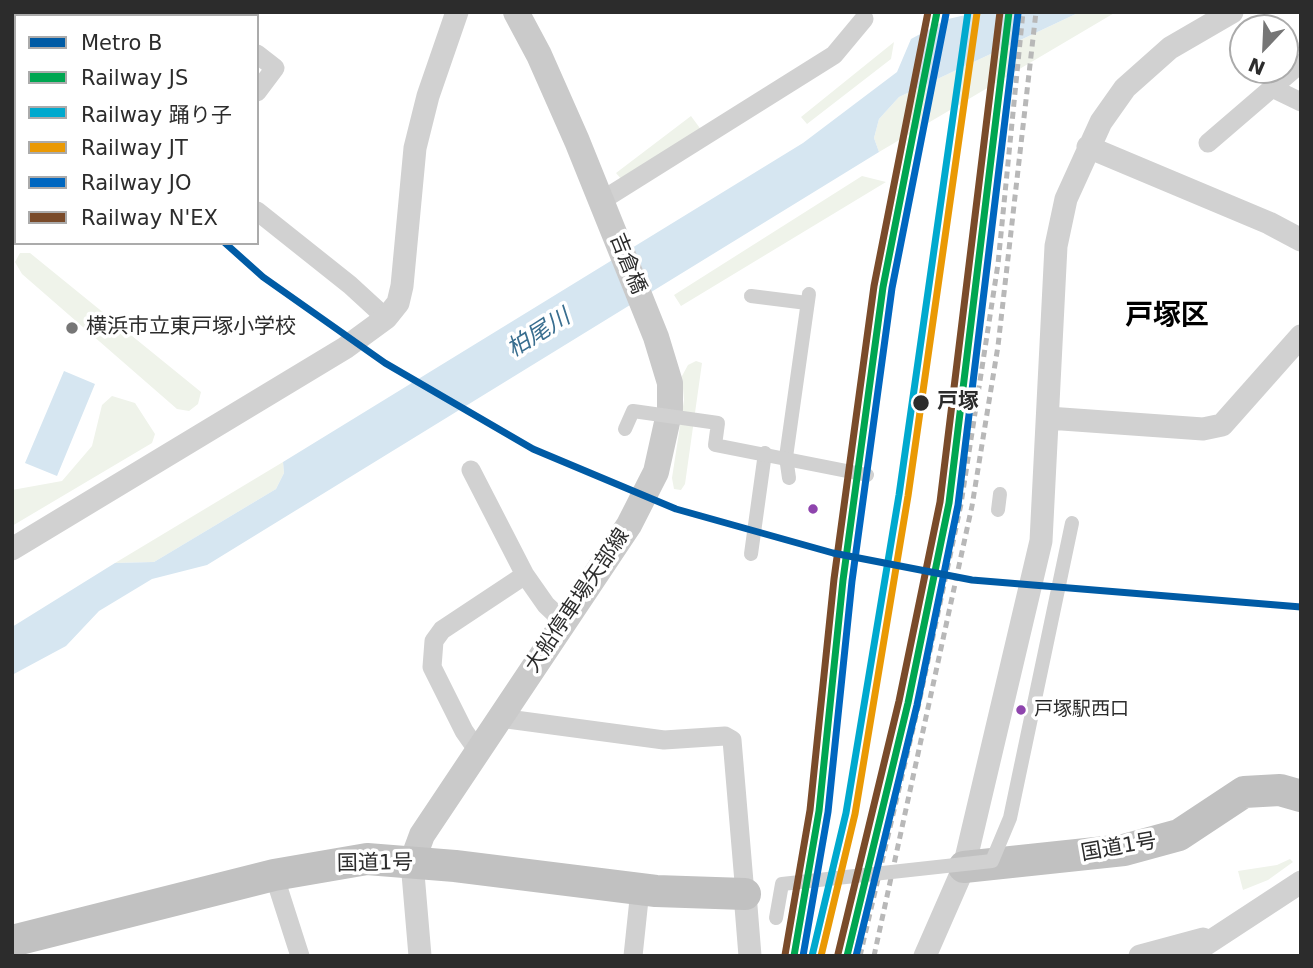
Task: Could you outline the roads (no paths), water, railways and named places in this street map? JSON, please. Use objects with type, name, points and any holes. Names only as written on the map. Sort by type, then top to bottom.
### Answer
[{"type":"highway","name":"国道1号","points":[[964,867],[1134,848],[1179,835],[1244,792],[1280,790],[1301,796]]},
{"type":"highway","name":"国道1号","points":[[12,941],[274,875],[367,859],[640,890],[745,894]]},
{"type":"main road","points":[[516,12],[539,55],[603,206]]},
{"type":"main road","name":"吉倉橋","points":[[603,206],[649,318]]},
{"type":"main road","name":"大船停車場矢部線","points":[[412,862],[422,835],[629,525],[656,472],[670,410],[670,383],[649,318]]},
{"type":"street","points":[[12,550],[345,348],[386,318],[398,303],[402,286],[415,148],[428,96],[457,12]]},
{"type":"street","points":[[925,956],[964,867],[1041,541],[1059,223],[1088,147],[1118,97],[1145,67],[1170,48],[1232,12]]},
{"type":"street","points":[[603,206],[834,55],[864,19]]},
{"type":"street","points":[[259,56],[275,68],[259,89]]},
{"type":"street","points":[[1208,143],[1301,63]]},
{"type":"street","points":[[1272,88],[1301,102]]},
{"type":"street","points":[[1088,147],[1269,223],[1301,240]]},
{"type":"street","points":[[259,213],[350,285],[386,318]]},
{"type":"street","points":[[751,296],[808,299],[786,457],[789,478]]},
{"type":"street","points":[[1048,418],[1203,429],[1222,425],[1301,336]]},
{"type":"street","points":[[625,429],[633,411],[718,423],[715,445],[841,465],[867,475]]},
{"type":"street","points":[[751,554],[765,453]]},
{"type":"street","points":[[471,470],[525,575],[546,605],[564,622]]},
{"type":"street","points":[[998,510],[1000,494]]},
{"type":"street","points":[[776,918],[782,884],[992,861],[1010,818],[1072,523]]},
{"type":"street","points":[[478,751],[464,731],[432,667],[430,654],[434,641],[442,630],[525,575]]},
{"type":"street","points":[[500,718],[664,740],[725,736],[732,740],[750,956]]},
{"type":"street","points":[[412,862],[420,956]]},
{"type":"street","points":[[274,875],[300,956]]},
{"type":"street","points":[[1188,956],[1301,882]]},
{"type":"street","points":[[633,956],[640,890]]},
{"type":"street","points":[[1140,956],[1220,936]]},
{"type":"water","name":"柏尾川","points":[[979,12],[1080,12],[899,97],[879,119],[874,138],[879,152],[207,565],[152,579],[99,611],[66,646],[12,675],[12,627],[115,563],[154,562],[276,489],[284,473],[283,462],[803,143],[897,72],[911,39],[948,19]]},
{"type":"water","points":[[64,371],[95,384],[57,476],[25,463]]},
{"type":"railway","points":[[860,956],[919,703],[961,504],[998,264],[1023,12]]},
{"type":"railway","points":[[874,956],[972,506],[998,346],[1036,12]]},
{"type":"metro line","name":"B","points":[[227,245],[263,277],[385,363],[533,449],[676,509],[833,553],[972,580],[1301,607]]},
{"type":"rail line","name":"N'EX","points":[[785,955],[810,810],[834,579],[874,286],[928,12]]},
{"type":"rail line","name":"JS","points":[[794,956],[819,811],[843,580],[883,287],[937,12]]},
{"type":"rail line","name":"踊り子","points":[[812,956],[846,813],[899,495],[968,12]]},
{"type":"rail line","name":"N'EX","points":[[838,954],[899,701],[940,502],[1000,12]]},
{"type":"rail line","name":"JS","points":[[847,956],[908,703],[949,503],[1009,12]]},
{"type":"rail line","name":"JT","points":[[821,956],[855,814],[908,496],[977,13]]},
{"type":"rail line","name":"JO","points":[[856,956],[917,705],[958,505],[1018,13]]},
{"type":"rail line","name":"JO","points":[[803,956],[828,812],[852,581],[892,288],[946,14]]},
{"type":"place","name":"横浜市立東戸塚小学校","points":[[72,328]]},
{"type":"place","name":"戸塚","points":[[921,403]]},
{"type":"place","name":"戸塚駅西口","points":[[1021,710]]},
{"type":"district","name":"戸塚区","points":[[1167,317]]}]
